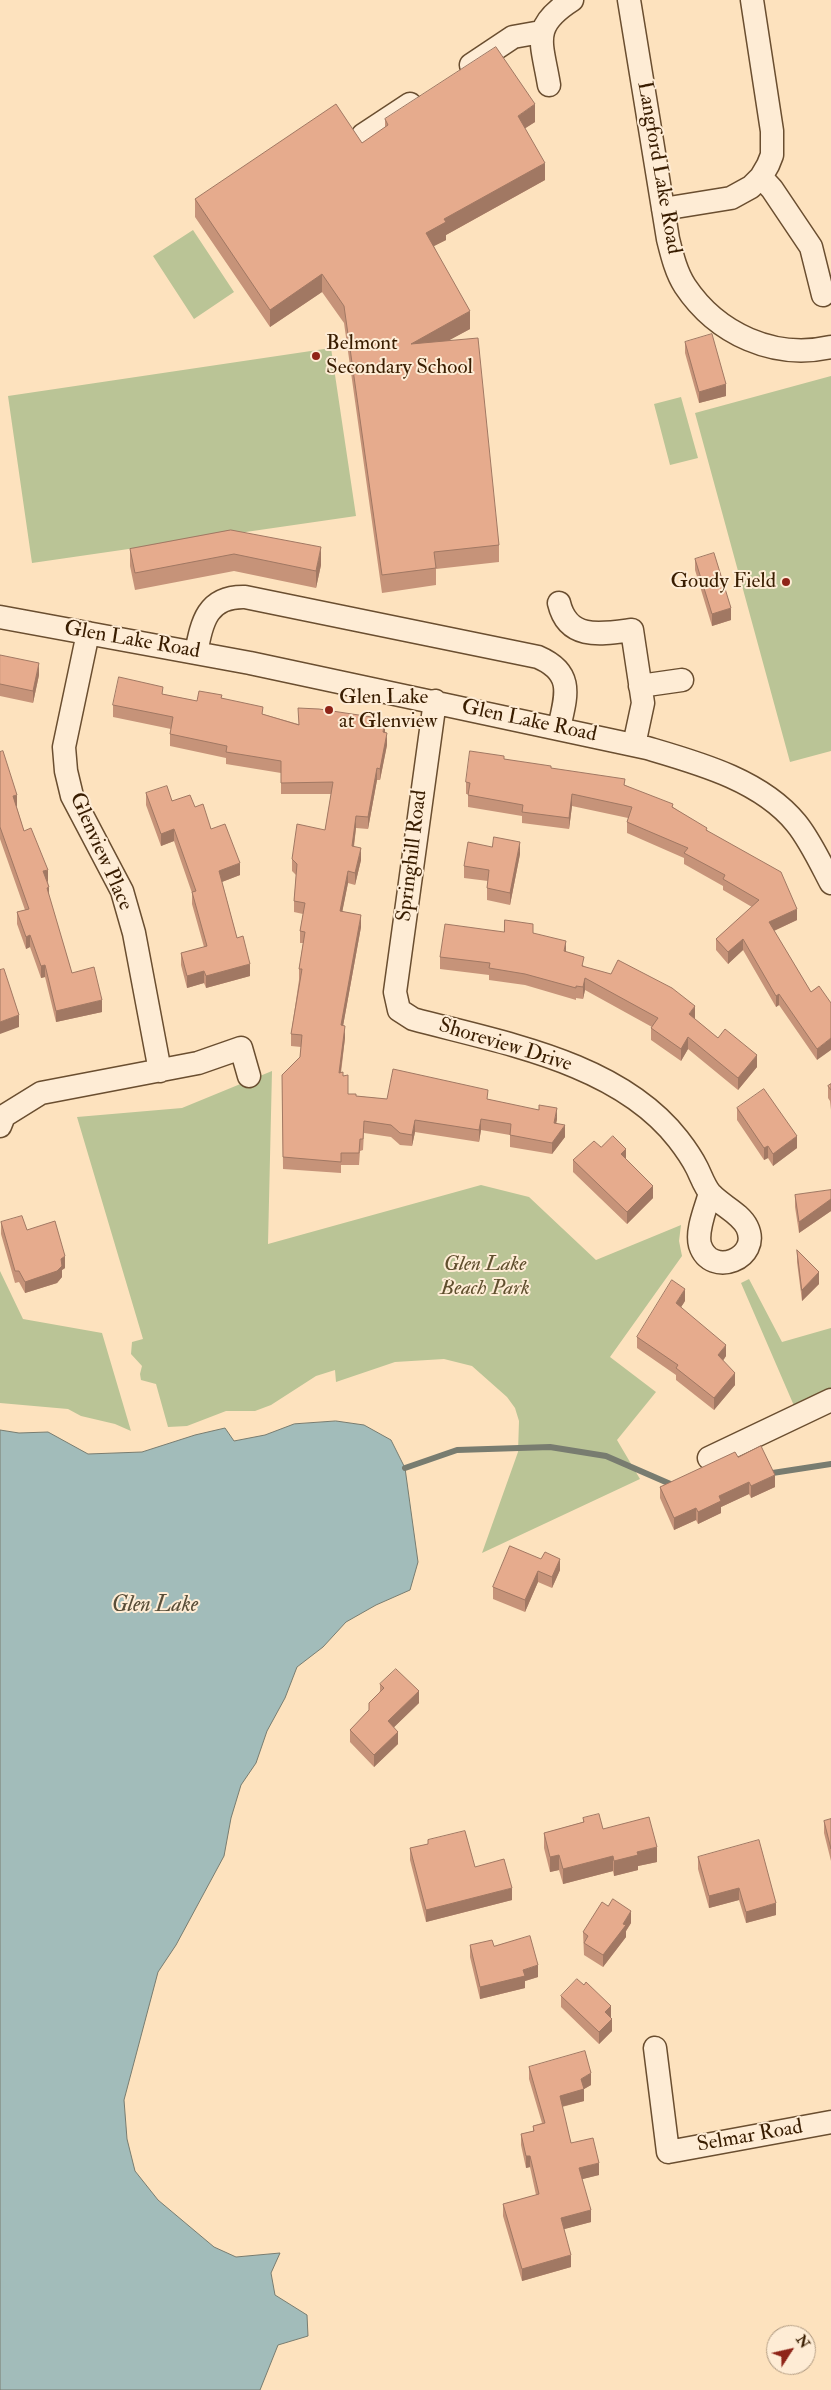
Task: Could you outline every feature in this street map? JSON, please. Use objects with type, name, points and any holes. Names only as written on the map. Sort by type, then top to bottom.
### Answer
[{"type":"street","points":[[549,85],[541,32],[546,20],[554,11],[572,0]]},
{"type":"street","name":"Langford Lake Road","points":[[629,0],[670,247],[684,284],[700,305],[719,322],[745,338],[778,349],[818,350],[831,347]]},
{"type":"street","points":[[663,209],[731,198],[751,187],[761,177],[772,155],[773,143],[752,0]]},
{"type":"street","points":[[455,75],[513,37],[541,32]]},
{"type":"street","points":[[363,135],[430,92]]},
{"type":"street","points":[[761,177],[772,189],[811,247],[823,295]]},
{"type":"street","points":[[196,653],[202,622],[221,602],[233,597],[245,597],[538,657],[559,670],[565,682],[566,696],[559,728]]},
{"type":"street","points":[[559,603],[564,617],[571,625],[582,631],[598,635],[632,630],[643,703],[634,745]]},
{"type":"street","name":"Glen Lake Road","points":[[0,617],[196,653],[435,701],[634,745],[690,761],[736,780],[776,804],[797,824],[831,883]]},
{"type":"street","name":"Glenview Place","points":[[88,633],[64,746],[66,772],[72,796],[122,891],[134,934],[160,1071]]},
{"type":"street","points":[[640,686],[682,680]]},
{"type":"street","name":"Springhill Road","points":[[399,1010],[395,992],[435,701]]},
{"type":"street","name":"Shoreview Drive","points":[[399,1010],[413,1019],[541,1054],[580,1069],[622,1090],[654,1114],[678,1138],[696,1165],[710,1193]]},
{"type":"street","points":[[1,1118],[41,1093],[198,1063],[241,1048],[249,1076]]},
{"type":"street","points":[[709,1458],[831,1400]]},
{"type":"street","name":"Selmar Road","points":[[655,2048],[668,2152],[831,2122]]},
{"type":"green space","points":[[193,230],[234,292],[194,319],[153,256]]},
{"type":"green space","points":[[331,348],[356,516],[32,563],[8,396]]},
{"type":"green space","name":"Goudy Field","points":[[831,376],[831,751],[790,762],[695,413]]},
{"type":"green space","points":[[681,397],[698,458],[670,465],[654,404]]},
{"type":"green space","name":"Glen Lake Beach Park","points":[[272,1071],[268,1244],[481,1185],[529,1197],[596,1260],[681,1225],[679,1241],[682,1256],[610,1357],[656,1392],[617,1440],[640,1479],[482,1553],[518,1452],[519,1421],[515,1408],[507,1397],[472,1366],[444,1359],[395,1362],[336,1382],[335,1370],[316,1376],[271,1405],[255,1411],[226,1411],[187,1426],[168,1427],[156,1384],[141,1380],[142,1366],[131,1354],[132,1342],[143,1339],[77,1117],[182,1108]]},
{"type":"green space","points":[[0,1271],[23,1319],[102,1333],[131,1431],[115,1424],[81,1416],[68,1409],[0,1403]]},
{"type":"green space","points":[[749,1279],[782,1342],[831,1328],[831,1389],[795,1408],[741,1283]]},
{"type":"water","name":"Glen Lake","points":[[336,1421],[364,1425],[391,1440],[405,1468],[418,1562],[410,1590],[376,1605],[346,1622],[323,1647],[297,1667],[285,1698],[267,1731],[256,1763],[241,1785],[231,1818],[224,1856],[176,1945],[158,1972],[124,2100],[127,2139],[135,2171],[158,2200],[214,2247],[236,2257],[280,2253],[271,2273],[275,2295],[307,2315],[308,2336],[278,2345],[260,2390],[0,2390],[0,1430],[19,1433],[48,1432],[88,1454],[142,1452],[195,1435],[225,1428],[234,1441],[265,1435],[294,1424]]},
{"type":"building","points":[[496,47],[535,104],[518,116],[545,163],[444,219],[446,222],[426,233],[470,311],[411,344],[478,338],[499,545],[434,552],[436,568],[382,575],[344,306],[322,274],[270,310],[195,199],[336,104],[362,143],[388,125],[385,119]]},
{"type":"building","points":[[712,334],[726,384],[699,392],[685,342]]},
{"type":"building","points":[[231,530],[321,547],[316,571],[234,554],[135,573],[130,549]]},
{"type":"building","points":[[714,553],[731,608],[712,614],[695,559]]},
{"type":"building","points":[[0,655],[39,663],[33,691],[0,684]]},
{"type":"building","points":[[119,677],[163,687],[162,694],[197,701],[199,691],[222,695],[221,698],[263,707],[262,714],[299,725],[298,708],[319,709],[385,719],[383,732],[387,733],[380,769],[377,768],[368,817],[356,816],[352,846],[361,848],[355,873],[348,871],[340,911],[361,915],[341,1025],[345,1026],[339,1073],[343,1072],[343,1076],[348,1075],[348,1094],[356,1094],[356,1096],[387,1099],[393,1069],[488,1090],[487,1099],[539,1110],[539,1105],[557,1108],[554,1123],[565,1125],[552,1143],[510,1135],[511,1124],[481,1119],[479,1130],[415,1120],[412,1135],[400,1133],[391,1125],[364,1121],[363,1139],[360,1139],[359,1153],[341,1153],[341,1162],[283,1157],[282,1075],[300,1057],[302,1035],[291,1034],[302,969],[299,969],[305,932],[300,931],[305,903],[294,901],[297,864],[292,859],[297,824],[325,830],[333,782],[281,783],[281,761],[226,752],[227,746],[170,734],[173,717],[113,705]]},
{"type":"building","points":[[3,751],[17,795],[13,796],[24,831],[31,828],[48,870],[43,871],[72,973],[94,967],[102,1000],[56,1011],[45,965],[41,966],[30,935],[26,937],[17,912],[29,909],[0,827],[0,752]]},
{"type":"building","points":[[470,751],[504,756],[504,759],[551,766],[551,768],[625,779],[624,785],[673,804],[672,807],[707,828],[706,830],[781,872],[797,909],[769,922],[811,992],[819,986],[831,1003],[831,1038],[817,1049],[779,994],[776,996],[743,939],[728,952],[716,939],[759,900],[723,879],[725,875],[684,853],[688,848],[627,822],[632,807],[572,794],[569,818],[522,812],[523,805],[468,795],[470,783],[466,782]]},
{"type":"building","points":[[167,786],[172,801],[190,795],[195,807],[203,804],[211,829],[225,824],[240,863],[219,871],[237,938],[243,936],[250,964],[206,976],[204,971],[187,976],[181,953],[207,946],[192,892],[196,891],[174,829],[161,834],[146,793]]},
{"type":"building","points":[[494,837],[520,842],[510,893],[487,888],[489,870],[464,866],[468,842],[492,847]]},
{"type":"building","points":[[505,920],[533,924],[533,933],[566,941],[564,951],[584,957],[582,966],[611,974],[618,960],[672,988],[695,1006],[689,1014],[718,1038],[725,1029],[757,1055],[738,1078],[688,1037],[681,1049],[651,1028],[658,1018],[585,978],[583,987],[576,986],[576,988],[525,974],[489,968],[490,963],[440,957],[445,924],[504,932]]},
{"type":"building","points":[[4,969],[19,1015],[0,1022],[0,970]]},
{"type":"building","points":[[764,1089],[797,1136],[773,1154],[768,1146],[764,1148],[737,1108]]},
{"type":"building","points":[[613,1136],[626,1149],[621,1154],[653,1186],[627,1212],[573,1160],[594,1141],[601,1147]]},
{"type":"building","points":[[831,1190],[831,1199],[799,1222],[795,1195]]},
{"type":"building","points":[[22,1216],[27,1230],[55,1221],[65,1256],[61,1259],[62,1266],[57,1271],[25,1282],[19,1271],[15,1271],[1,1222]]},
{"type":"building","points":[[797,1250],[819,1272],[802,1290]]},
{"type":"building","points":[[672,1280],[685,1289],[676,1303],[726,1345],[718,1355],[735,1373],[714,1398],[676,1368],[678,1365],[637,1337]]},
{"type":"building","points":[[761,1446],[775,1475],[751,1486],[749,1482],[719,1496],[721,1501],[698,1512],[696,1508],[674,1518],[660,1487],[735,1452],[738,1457]]},
{"type":"building","points":[[510,1546],[541,1559],[545,1552],[560,1559],[552,1577],[538,1571],[525,1600],[493,1587]]},
{"type":"building","points":[[396,1669],[419,1691],[388,1721],[398,1732],[374,1755],[350,1730],[369,1710],[369,1703],[384,1688],[380,1684]]},
{"type":"building","points":[[599,1814],[603,1829],[649,1817],[657,1847],[637,1852],[638,1855],[614,1861],[613,1856],[563,1869],[559,1855],[550,1857],[544,1833],[584,1822],[583,1818]]},
{"type":"building","points":[[831,1819],[831,1849],[824,1821]]},
{"type":"building","points":[[465,1831],[475,1867],[504,1859],[512,1888],[426,1910],[410,1848],[428,1844],[428,1840]]},
{"type":"building","points":[[759,1840],[776,1903],[746,1912],[739,1888],[709,1896],[698,1857]]},
{"type":"building","points":[[613,1899],[631,1911],[623,1924],[626,1925],[603,1955],[584,1943],[588,1936],[583,1932],[602,1902],[608,1906]]},
{"type":"building","points":[[530,1936],[538,1965],[523,1970],[525,1976],[480,1987],[470,1945],[492,1940],[494,1946]]},
{"type":"building","points":[[577,1979],[584,1985],[586,1982],[611,2006],[605,2012],[612,2019],[599,2032],[561,1996]]},
{"type":"building","points":[[585,2051],[591,2073],[581,2079],[584,2089],[560,2096],[571,2143],[593,2138],[599,2163],[579,2168],[591,2210],[561,2218],[571,2255],[522,2269],[503,2204],[539,2194],[530,2156],[526,2156],[521,2134],[534,2131],[533,2126],[545,2123],[529,2067]]},
{"type":"waterway","points":[[405,1468],[457,1450],[550,1447],[606,1456],[675,1486]]},
{"type":"waterway","points":[[766,1474],[831,1464]]},
{"type":"place","name":"Belmont Secondary School","points":[[316,356]]},
{"type":"place","name":"Goudy Field","points":[[786,582]]},
{"type":"place","name":"Glen Lake at Glenview","points":[[329,710]]}]
